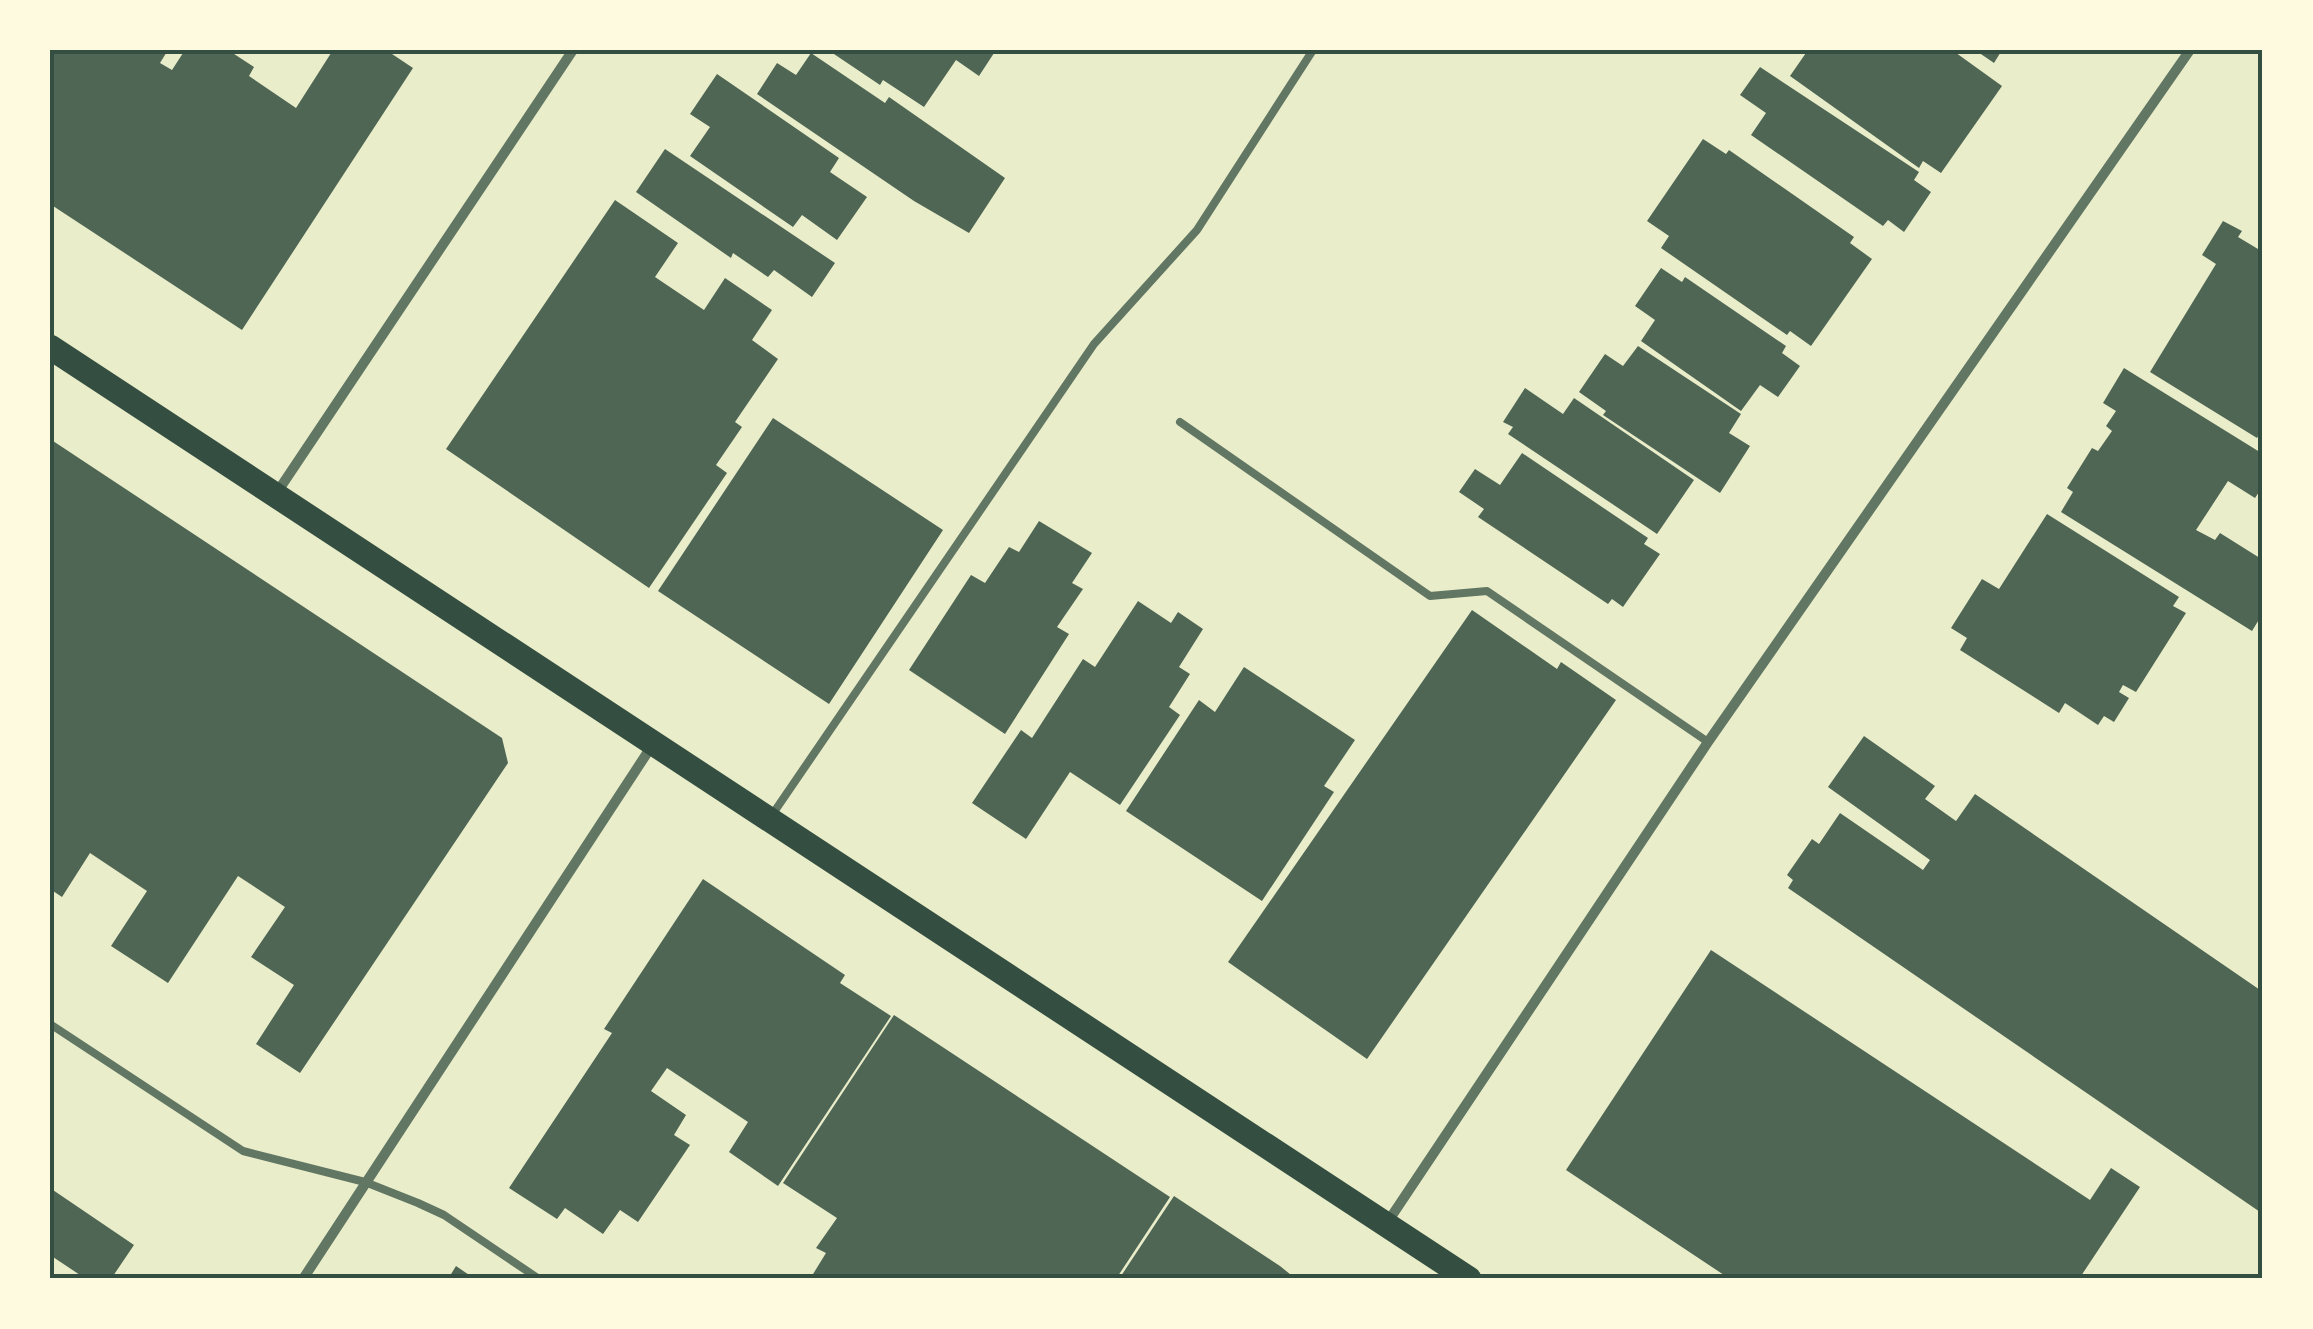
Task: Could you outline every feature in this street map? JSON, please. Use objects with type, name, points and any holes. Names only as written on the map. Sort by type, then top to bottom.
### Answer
[{"type":"main road","points":[[50,347],[1469,1279]]},
{"type":"street","points":[[275,495],[573,50]]},
{"type":"street","points":[[1386,1224],[1708,742],[2190,50]]},
{"type":"street","points":[[303,1279],[653,743]]},
{"type":"lane","points":[[770,818],[1094,344],[1196,230],[1313,50]]},
{"type":"lane","points":[[1180,422],[1430,596],[1487,591],[1708,742]]},
{"type":"lane","points":[[50,1024],[242,1151],[365,1182],[444,1216],[539,1279]]},
{"type":"building","points":[[50,50],[168,50],[160,63],[172,70],[185,50],[228,50],[254,67],[249,76],[296,108],[333,50],[386,50],[413,68],[242,330],[50,204]]},
{"type":"building","points":[[828,50],[996,50],[979,76],[956,60],[924,107],[883,80],[880,85]]},
{"type":"building","points":[[1808,50],[1952,50],[2002,86],[1941,173],[1923,161],[1919,168],[1790,76]]},
{"type":"building","points":[[1975,50],[2002,50],[1994,63]]},
{"type":"building","points":[[811,53],[885,103],[889,97],[1005,178],[969,233],[914,201],[757,94],[777,63],[796,75]]},
{"type":"building","points":[[1760,67],[1919,172],[1914,180],[1931,192],[1904,232],[1888,220],[1883,226],[1751,135],[1766,113],[1740,95]]},
{"type":"building","points":[[717,74],[839,158],[830,172],[867,197],[837,240],[802,215],[793,227],[690,156],[710,127],[690,114]]},
{"type":"building","points":[[1703,139],[1726,154],[1729,150],[1854,237],[1850,243],[1872,259],[1811,346],[1790,331],[1787,335],[1661,248],[1669,236],[1647,221]]},
{"type":"building","points":[[665,149],[835,263],[812,297],[774,270],[768,277],[733,253],[731,258],[636,192]]},
{"type":"building","points":[[615,200],[678,243],[655,277],[704,310],[725,278],[772,310],[752,340],[778,359],[735,422],[742,427],[716,465],[727,473],[649,588],[446,449]]},
{"type":"building","points":[[2223,221],[2242,231],[2238,237],[2263,252],[2263,428],[2257,438],[2150,372],[2216,264],[2202,255]]},
{"type":"building","points":[[1661,268],[1682,282],[1685,277],[1786,346],[1782,353],[1800,366],[1778,397],[1760,385],[1741,411],[1641,341],[1655,320],[1635,306]]},
{"type":"building","points":[[1638,346],[1741,414],[1729,433],[1750,446],[1720,493],[1603,415],[1606,411],[1579,392],[1605,354],[1623,366]]},
{"type":"building","points":[[2124,368],[2263,454],[2263,486],[2255,498],[2228,481],[2196,530],[2215,540],[2220,533],[2263,560],[2263,613],[2252,631],[2061,512],[2073,492],[2067,488],[2092,448],[2098,451],[2112,431],[2106,426],[2116,411],[2103,403]]},
{"type":"building","points":[[1525,388],[1563,414],[1574,398],[1694,480],[1657,534],[1508,434],[1513,427],[1503,422]]},
{"type":"building","points":[[773,418],[943,530],[829,704],[658,591]]},
{"type":"building","points":[[50,439],[502,738],[508,763],[300,1073],[256,1044],[294,985],[251,957],[285,907],[238,876],[168,983],[111,946],[147,891],[90,853],[62,897],[50,889]]},
{"type":"building","points":[[1522,453],[1648,538],[1644,544],[1660,554],[1623,607],[1612,599],[1608,604],[1478,517],[1484,509],[1459,492],[1475,469],[1500,485]]},
{"type":"building","points":[[2047,514],[2179,597],[2173,606],[2186,613],[2136,692],[2123,685],[2119,692],[2129,698],[2114,722],[2104,716],[2098,725],[2065,703],[2059,713],[1960,650],[1967,638],[1951,628],[1982,579],[1999,589]]},
{"type":"building","points":[[1039,521],[1092,553],[1072,583],[1083,589],[1057,627],[1069,634],[1005,734],[909,670],[971,575],[985,583],[1009,547],[1019,552]]},
{"type":"building","points":[[1138,601],[1171,623],[1178,612],[1203,629],[1179,667],[1190,674],[1169,707],[1180,715],[1120,805],[1070,772],[1026,839],[972,803],[1021,730],[1032,738],[1083,659],[1095,667]]},
{"type":"building","points":[[1472,610],[1557,669],[1561,662],[1616,700],[1367,1059],[1228,962]]},
{"type":"building","points":[[1244,667],[1355,740],[1324,786],[1334,792],[1262,901],[1126,811],[1199,700],[1215,712]]},
{"type":"building","points":[[1864,736],[1935,786],[1925,799],[1956,821],[1975,794],[2263,992],[2263,1214],[1788,888],[1793,880],[1787,875],[1812,839],[1819,844],[1840,813],[1923,870],[1930,860],[1828,787]]},
{"type":"building","points":[[703,879],[845,975],[840,983],[891,1016],[778,1186],[729,1152],[748,1122],[667,1068],[651,1091],[686,1115],[674,1135],[690,1145],[638,1222],[620,1210],[603,1234],[565,1208],[557,1219],[509,1188],[612,1033],[604,1029]]},
{"type":"building","points":[[1711,950],[2090,1200],[2111,1168],[2140,1187],[2079,1279],[1730,1279],[1566,1170]]},
{"type":"building","points":[[894,1015],[1170,1197],[1116,1279],[810,1279],[826,1253],[816,1248],[837,1218],[783,1183]]},
{"type":"building","points":[[50,1188],[134,1245],[111,1279],[86,1279],[50,1255]]},
{"type":"building","points":[[1174,1196],[1280,1266],[1296,1279],[1119,1279]]},
{"type":"building","points":[[456,1266],[475,1279],[448,1279]]}]
